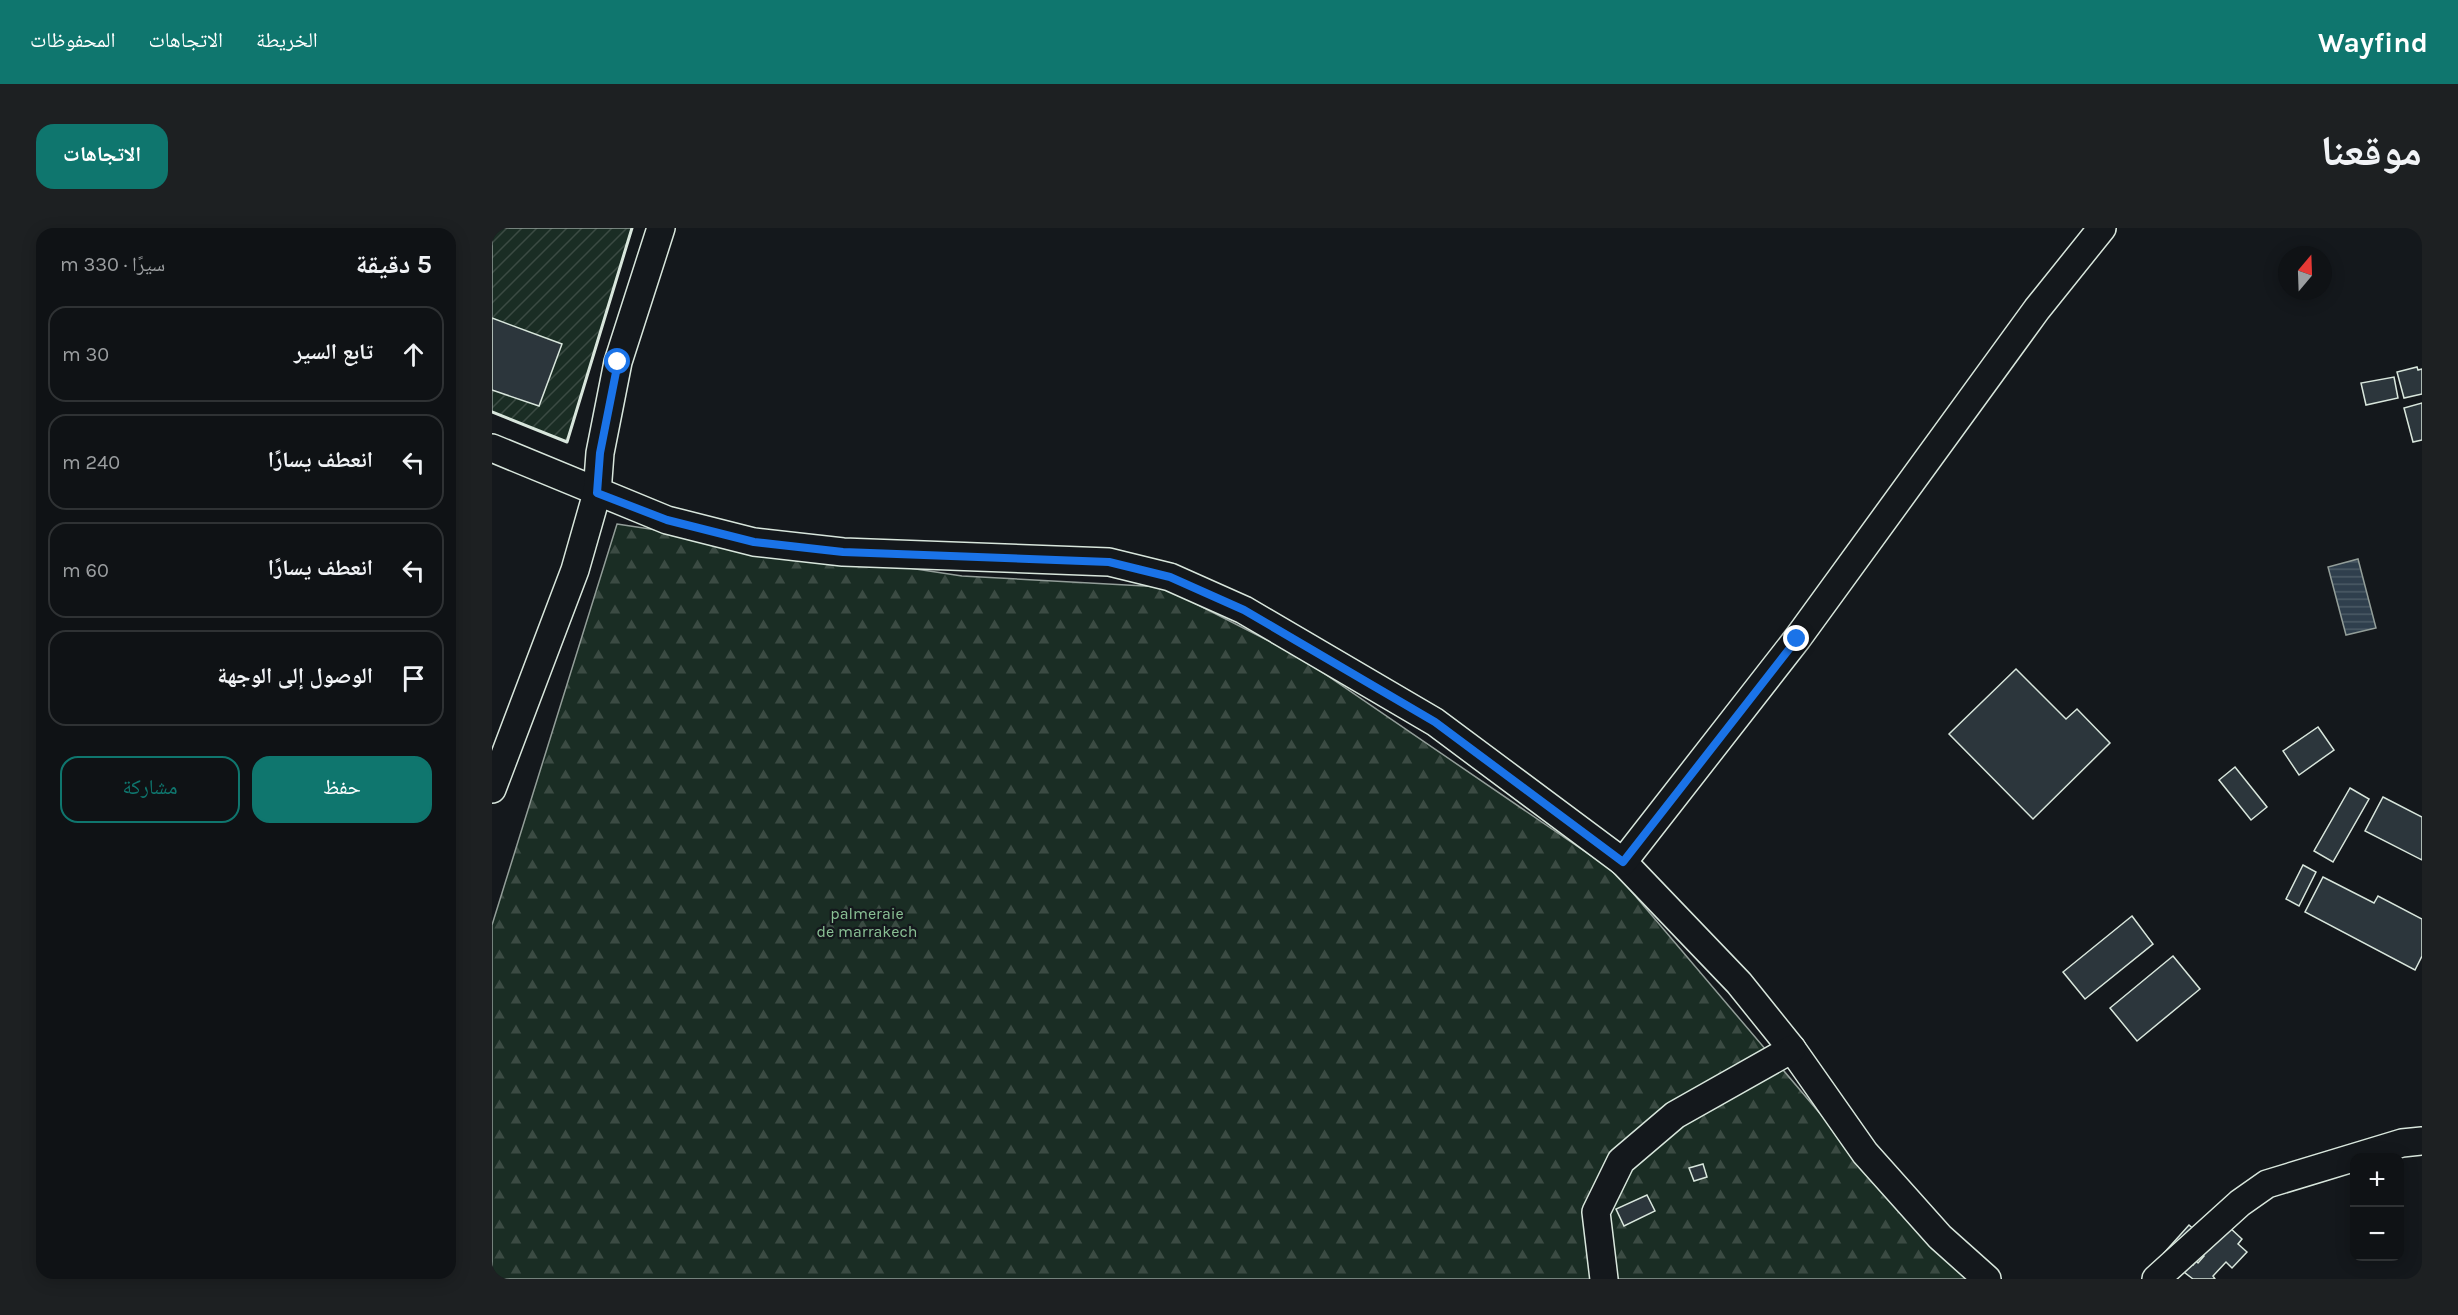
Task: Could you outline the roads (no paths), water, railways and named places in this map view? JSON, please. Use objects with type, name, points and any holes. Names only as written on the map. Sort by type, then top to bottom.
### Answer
[{"type":"street","points":[[492,789],[575,570],[597,493],[600,453],[618,362],[661,228]]},
{"type":"street","points":[[1623,862],[1797,639],[2037,309],[2102,228]]},
{"type":"street","points":[[492,447],[597,493],[667,520],[754,542],[843,552],[1109,562],[1170,577],[1244,610],[1435,722],[1623,862],[1739,983],[1792,1049],[1865,1153],[1940,1237],[1987,1279]]},
{"type":"street","points":[[1604,1279],[1596,1212],[1621,1161],[1675,1115],[1792,1049]]},
{"type":"street","points":[[2156,1279],[2240,1203],[2266,1184],[2302,1171],[2402,1143],[2422,1141]]},
{"type":"water","points":[[2358,559],[2376,628],[2346,635],[2328,567]]},
{"type":"park label","name":"palmeraie de marrakech","points":[[867,922]]}]
